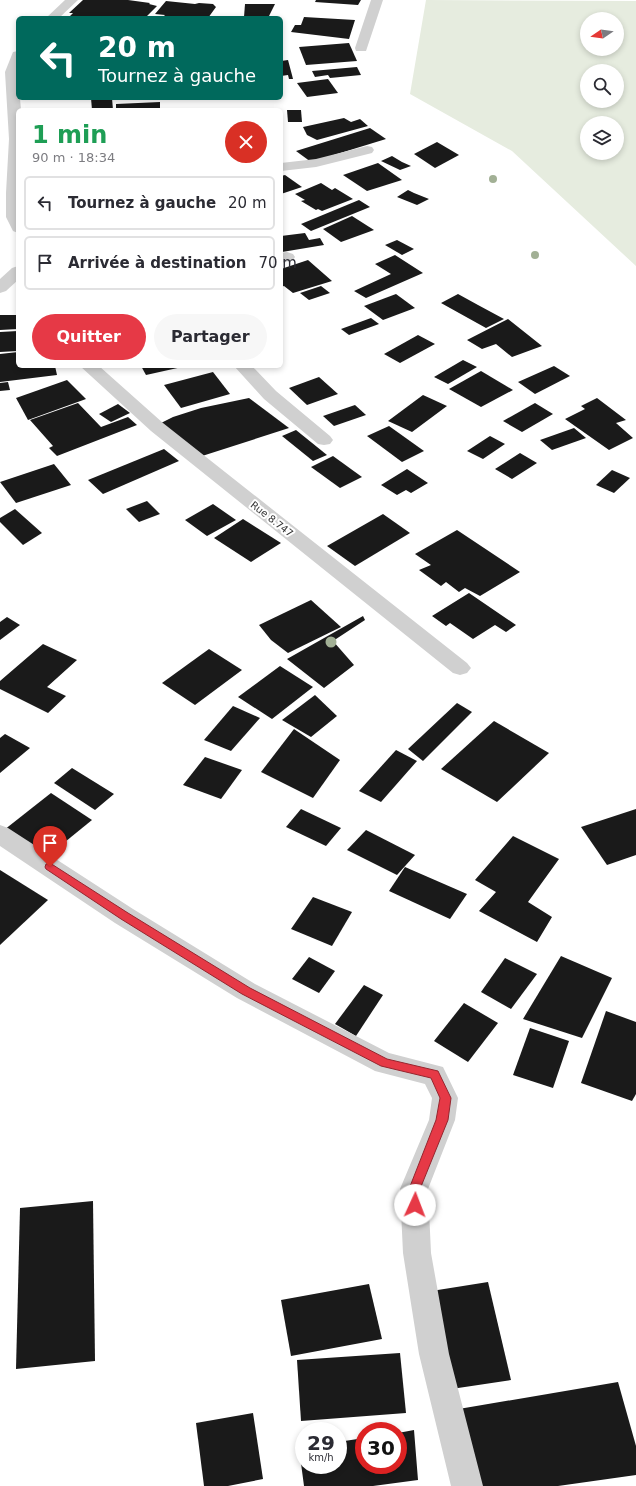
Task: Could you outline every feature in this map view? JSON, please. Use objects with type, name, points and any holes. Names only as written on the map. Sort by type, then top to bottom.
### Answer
[{"type":"street","points":[[54,16],[72,0]]},
{"type":"street","points":[[361,48],[376,0]]},
{"type":"street","points":[[16,61],[12,72],[16,139],[16,193],[14,217],[16,222]]},
{"type":"street","points":[[283,167],[316,163],[367,150]]},
{"type":"street","points":[[0,288],[16,273]]},
{"type":"street","name":"Rue 8.747","points":[[91,368],[157,427],[460,668]]},
{"type":"street","points":[[245,368],[270,395],[324,440]]},
{"type":"street","points":[[0,834],[124,916],[246,991],[384,1063],[434,1075],[445,1098],[442,1120],[414,1189],[417,1253],[434,1354],[467,1486]]},
{"type":"shaded area","points":[[426,0],[636,1],[636,266],[512,151],[410,94]]},
{"type":"building","points":[[83,0],[128,0],[150,3],[149,4],[157,6],[147,16],[70,16],[73,13],[69,13]]},
{"type":"building","points":[[316,0],[361,0],[358,5],[315,2]]},
{"type":"building","points":[[166,1],[213,4],[216,7],[209,16],[164,16],[165,15],[155,14]]},
{"type":"building","points":[[245,4],[275,4],[269,16],[244,16]]},
{"type":"building","points":[[304,17],[355,20],[349,39],[291,32],[295,25],[301,25]]},
{"type":"building","points":[[349,43],[357,61],[306,65],[299,47]]},
{"type":"building","points":[[288,60],[293,79],[289,79],[288,75],[283,76],[283,61]]},
{"type":"building","points":[[357,67],[361,75],[330,78],[328,75],[315,77],[312,71]]},
{"type":"building","points":[[328,79],[338,93],[307,97],[297,83]]},
{"type":"building","points":[[91,100],[112,100],[113,108],[92,108]]},
{"type":"building","points":[[160,102],[160,108],[116,108],[116,104]]},
{"type":"building","points":[[287,110],[301,110],[302,122],[288,122]]},
{"type":"building","points":[[344,118],[351,122],[360,119],[368,126],[317,140],[307,135],[303,127]]},
{"type":"building","points":[[370,128],[386,139],[311,162],[296,151]]},
{"type":"building","points":[[437,142],[459,155],[435,168],[414,154]]},
{"type":"building","points":[[392,156],[411,166],[400,170],[381,161]]},
{"type":"building","points":[[378,163],[402,180],[367,191],[343,175]]},
{"type":"building","points":[[285,175],[302,187],[283,193],[283,176]]},
{"type":"building","points":[[321,183],[332,190],[335,188],[353,199],[322,211],[318,209],[316,210],[301,201],[305,200],[295,194]]},
{"type":"building","points":[[408,190],[429,199],[417,205],[397,197]]},
{"type":"building","points":[[359,200],[370,207],[311,231],[301,224]]},
{"type":"building","points":[[352,216],[374,230],[341,242],[323,229]]},
{"type":"building","points":[[305,233],[309,240],[320,238],[324,245],[283,252],[283,236]]},
{"type":"building","points":[[397,240],[414,249],[402,255],[385,245]]},
{"type":"building","points":[[395,255],[423,273],[366,298],[354,291],[391,274],[375,264]]},
{"type":"building","points":[[308,260],[332,281],[293,293],[283,286],[283,268]]},
{"type":"building","points":[[321,286],[330,293],[309,300],[300,293]]},
{"type":"building","points":[[396,294],[415,308],[383,320],[364,306]]},
{"type":"building","points":[[458,294],[504,319],[486,328],[441,303]]},
{"type":"building","points":[[0,315],[16,315],[16,329],[0,330]]},
{"type":"building","points":[[371,318],[379,324],[349,335],[341,329]]},
{"type":"building","points":[[508,319],[542,346],[512,357],[496,344],[482,349],[467,340]]},
{"type":"building","points":[[16,331],[16,351],[0,352],[0,332]]},
{"type":"building","points":[[418,335],[435,344],[400,363],[384,354]]},
{"type":"building","points":[[16,352],[16,368],[55,368],[57,375],[0,382],[0,354]]},
{"type":"building","points":[[463,360],[477,367],[448,384],[434,377]]},
{"type":"building","points":[[554,366],[570,376],[535,394],[518,382]]},
{"type":"building","points":[[142,368],[178,368],[146,375]]},
{"type":"building","points":[[481,371],[513,390],[481,407],[449,389]]},
{"type":"building","points":[[213,372],[230,394],[181,408],[164,385]]},
{"type":"building","points":[[319,377],[338,394],[307,405],[289,388]]},
{"type":"building","points":[[67,380],[86,399],[28,420],[16,398]]},
{"type":"building","points":[[8,382],[10,390],[0,391],[0,383]]},
{"type":"building","points":[[423,395],[447,406],[412,432],[388,421]]},
{"type":"building","points":[[249,398],[289,428],[199,457],[159,424],[173,417],[201,408]]},
{"type":"building","points":[[597,398],[626,420],[616,423],[633,438],[609,450],[565,419],[585,409],[581,406]]},
{"type":"building","points":[[78,403],[101,427],[128,417],[137,425],[57,456],[49,448],[53,446],[30,420]]},
{"type":"building","points":[[535,403],[553,414],[522,432],[503,421]]},
{"type":"building","points":[[118,404],[130,413],[111,422],[99,414]]},
{"type":"building","points":[[355,405],[366,415],[334,426],[323,416]]},
{"type":"building","points":[[389,426],[424,451],[402,462],[367,436]]},
{"type":"building","points":[[574,428],[586,438],[552,450],[540,440]]},
{"type":"building","points":[[296,430],[327,455],[313,461],[282,436]]},
{"type":"building","points":[[490,436],[505,444],[483,459],[467,451]]},
{"type":"building","points":[[164,449],[179,461],[103,494],[88,480]]},
{"type":"building","points":[[520,453],[537,463],[512,479],[495,469]]},
{"type":"building","points":[[333,456],[362,477],[340,488],[311,467]]},
{"type":"building","points":[[54,464],[71,485],[16,503],[0,482]]},
{"type":"building","points":[[407,469],[428,483],[411,493],[406,490],[397,495],[381,485]]},
{"type":"building","points":[[612,470],[630,478],[614,493],[596,485]]},
{"type":"building","points":[[147,501],[160,514],[139,522],[126,509]]},
{"type":"building","points":[[213,504],[236,520],[207,536],[185,520]]},
{"type":"building","points":[[15,509],[42,533],[23,545],[0,522],[0,518]]},
{"type":"building","points":[[383,514],[410,533],[355,566],[327,546]]},
{"type":"building","points":[[243,519],[281,543],[251,562],[214,538]]},
{"type":"building","points":[[457,530],[520,572],[480,596],[465,588],[459,592],[446,582],[441,586],[419,570],[431,565],[415,554]]},
{"type":"building","points":[[469,593],[516,625],[506,632],[495,625],[473,639],[450,623],[446,626],[432,616]]},
{"type":"building","points":[[311,600],[341,627],[288,653],[271,640],[259,625]]},
{"type":"building","points":[[363,616],[365,620],[333,641],[354,665],[324,688],[287,659]]},
{"type":"building","points":[[7,617],[20,625],[0,640],[0,622]]},
{"type":"building","points":[[43,644],[77,660],[47,687],[66,696],[48,713],[0,689],[0,681]]},
{"type":"building","points":[[209,649],[242,670],[195,705],[162,683]]},
{"type":"building","points":[[280,666],[313,687],[272,719],[238,697]]},
{"type":"building","points":[[315,695],[337,716],[311,737],[282,720]]},
{"type":"building","points":[[457,703],[472,712],[423,761],[408,749]]},
{"type":"building","points":[[233,706],[260,718],[231,751],[204,740]]},
{"type":"building","points":[[494,721],[549,753],[497,802],[441,769]]},
{"type":"building","points":[[294,729],[340,760],[313,798],[261,772]]},
{"type":"building","points":[[5,734],[30,748],[0,773],[0,738]]},
{"type":"building","points":[[396,750],[417,761],[381,802],[359,791]]},
{"type":"building","points":[[205,757],[242,770],[221,799],[183,785]]},
{"type":"building","points":[[72,768],[114,794],[95,810],[54,783]]},
{"type":"building","points":[[51,793],[92,820],[44,859],[4,830]]},
{"type":"building","points":[[301,809],[341,828],[326,846],[286,827]]},
{"type":"building","points":[[636,809],[636,855],[607,865],[581,827]]},
{"type":"building","points":[[366,830],[415,855],[397,875],[347,850]]},
{"type":"building","points":[[513,836],[559,859],[528,902],[552,917],[537,942],[479,911],[496,892],[475,880]]},
{"type":"building","points":[[405,867],[467,894],[450,919],[389,891]]},
{"type":"building","points":[[0,870],[48,900],[0,945]]},
{"type":"building","points":[[313,897],[352,912],[332,946],[291,929]]},
{"type":"building","points":[[561,956],[612,978],[582,1038],[523,1019]]},
{"type":"building","points":[[309,957],[335,971],[319,993],[292,979]]},
{"type":"building","points":[[505,958],[537,974],[511,1009],[481,992]]},
{"type":"building","points":[[364,985],[383,995],[356,1036],[335,1024]]},
{"type":"building","points":[[464,1003],[498,1023],[468,1062],[434,1041]]},
{"type":"building","points":[[606,1011],[636,1022],[636,1094],[632,1101],[581,1083]]},
{"type":"building","points":[[530,1028],[569,1041],[553,1088],[513,1075]]},
{"type":"building","points":[[93,1201],[95,1361],[16,1369],[20,1208]]},
{"type":"building","points":[[488,1282],[511,1380],[438,1391],[419,1293]]},
{"type":"building","points":[[369,1284],[382,1339],[291,1356],[281,1300]]},
{"type":"building","points":[[400,1353],[406,1413],[301,1421],[297,1360]]},
{"type":"building","points":[[618,1382],[636,1446],[636,1475],[558,1486],[461,1486],[447,1411]]},
{"type":"building","points":[[253,1413],[263,1479],[228,1486],[204,1486],[196,1423]]},
{"type":"building","points":[[414,1430],[418,1480],[373,1486],[304,1486],[302,1474],[347,1474],[347,1441],[355,1439],[355,1474],[407,1474],[407,1431]]},
{"type":"route","points":[[50,867],[124,916],[246,991],[384,1063],[434,1075],[445,1098],[442,1120],[414,1189],[415,1205]]}]
